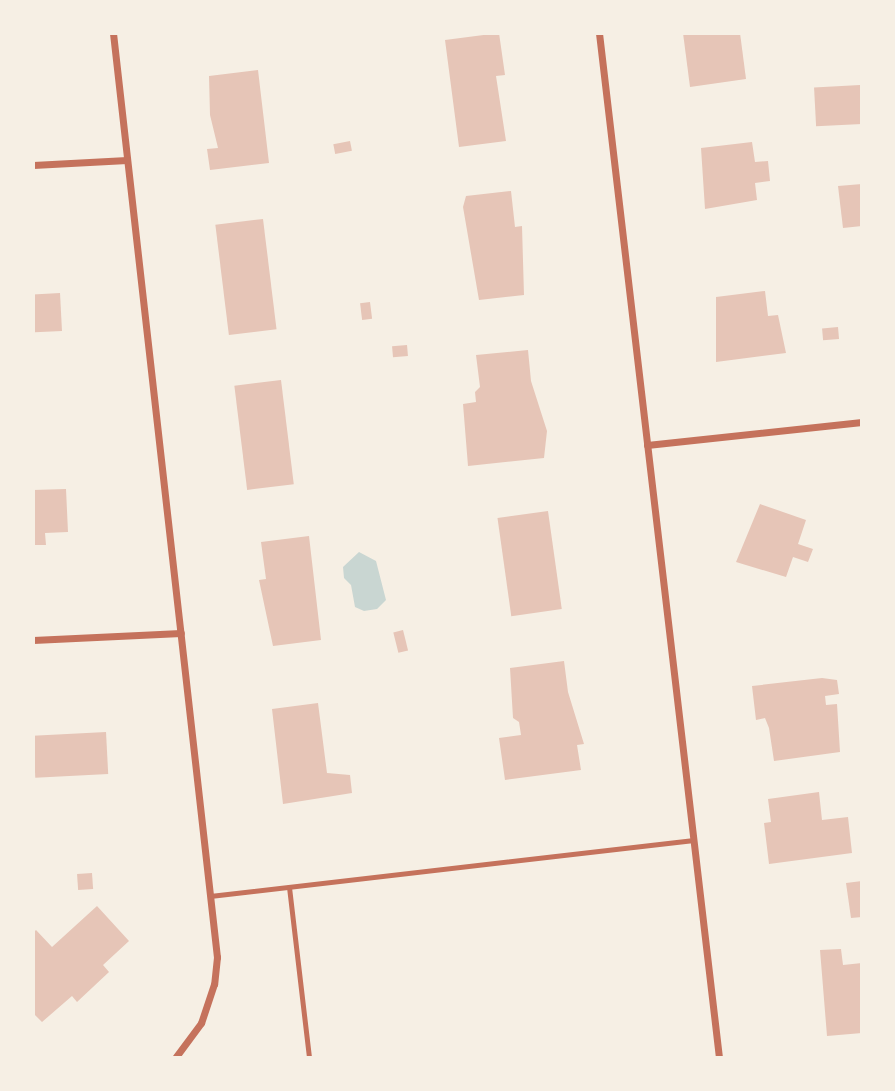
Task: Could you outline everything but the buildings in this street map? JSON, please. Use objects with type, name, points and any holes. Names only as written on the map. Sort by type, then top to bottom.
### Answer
[{"type":"street","points":[[113,33],[217,957],[214,984],[201,1023],[176,1058]]},
{"type":"street","points":[[599,33],[719,1058]]},
{"type":"street","points":[[33,165],[127,160]]},
{"type":"street","points":[[647,445],[862,422]]},
{"type":"street","points":[[33,640],[181,633]]},
{"type":"lane","points":[[210,896],[694,840]]},
{"type":"lane","points":[[289,887],[309,1058]]},
{"type":"shaded area","points":[[359,552],[376,561],[386,600],[377,609],[364,611],[355,607],[351,585],[344,578],[343,567]]}]
